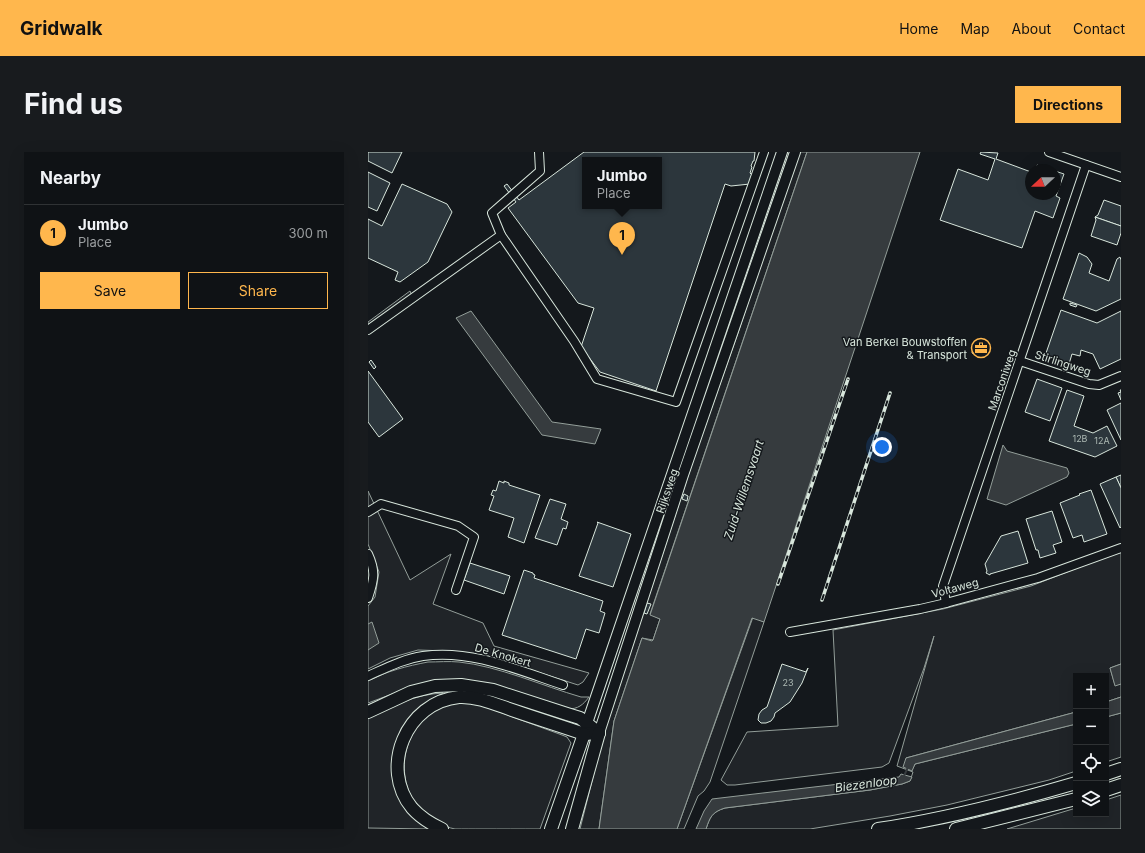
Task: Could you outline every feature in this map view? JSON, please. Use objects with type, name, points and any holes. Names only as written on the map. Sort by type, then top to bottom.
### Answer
[{"type":"highway","points":[[368,712],[401,696],[421,690],[435,686],[461,685],[493,690],[580,718],[586,729]]},
{"type":"highway","points":[[442,829],[421,816],[412,808],[403,793],[398,773],[398,757],[402,740],[409,727],[418,716],[431,707],[448,699],[458,697],[473,698],[598,732]]},
{"type":"highway","name":"Rijksweg","points":[[551,829],[586,729]]},
{"type":"highway","name":"Rijksweg","points":[[572,829],[598,732]]},
{"type":"highway","points":[[1109,773],[1121,769]]},
{"type":"highway","points":[[878,829],[1002,804],[1073,784]]},
{"type":"highway","points":[[1109,789],[1121,785]]},
{"type":"highway","points":[[956,829],[1073,800]]},
{"type":"main road","name":"Rijksweg","points":[[586,729],[782,152]]},
{"type":"main road","name":"Rijksweg","points":[[598,732],[683,475],[795,152]]},
{"type":"street","points":[[539,152],[540,171],[492,213],[501,235],[574,341],[598,379],[676,402],[764,152]]},
{"type":"street","points":[[1049,152],[1121,177]]},
{"type":"street","name":"Marconiweg","points":[[946,602],[943,586],[1086,165]]},
{"type":"street","points":[[368,330],[501,235]]},
{"type":"street","name":"Stirlingweg","points":[[1020,360],[1089,384],[1099,385],[1121,376]]},
{"type":"street","points":[[368,512],[382,504],[458,526],[474,537],[456,590]]},
{"type":"street","name":"Voltaweg","points":[[790,632],[920,609],[1038,578],[1121,548]]},
{"type":"street","points":[[368,554],[373,564],[374,581],[368,598]]},
{"type":"street","name":"De Knokert","points":[[368,676],[400,662],[423,656],[458,655],[481,658],[563,685]]},
{"type":"shaded area","points":[[800,152],[807,152],[650,614],[660,619],[653,640],[642,638],[614,721],[599,829],[580,829],[604,733],[695,455]]},
{"type":"shaded area","points":[[410,291],[412,296],[368,330],[368,322]]},
{"type":"shaded area","points":[[368,491],[410,580],[451,554],[433,604],[483,623],[494,646],[589,673],[583,682],[578,685],[488,656],[449,651],[418,650],[390,658],[368,669],[368,606],[375,597],[379,572],[368,544]]},
{"type":"shaded area","points":[[1121,551],[1121,664],[1110,668],[1115,685],[1121,684],[1121,697],[1109,701],[1109,673],[1073,673],[1073,713],[906,758],[912,770],[915,764],[1073,725],[1073,772],[1049,780],[947,805],[810,829],[706,829],[714,813],[725,808],[870,790],[910,781],[913,772],[897,766],[934,636],[924,668],[889,763],[882,767],[735,785],[727,785],[721,780],[747,732],[838,726],[833,630],[943,609],[1031,586]]},
{"type":"shaded area","points":[[753,617],[764,622],[710,782],[704,791],[698,796],[684,829],[677,829]]},
{"type":"shaded area","points":[[428,662],[474,664],[505,672],[581,697],[589,697],[580,706],[568,709],[459,680],[419,684],[368,703],[368,681],[397,669]]},
{"type":"shaded area","points":[[443,693],[430,700],[417,711],[394,778],[431,829],[368,828],[368,717],[414,698]]},
{"type":"shaded area","points":[[470,703],[483,706],[562,735],[567,737],[571,743],[540,829],[453,829],[432,820],[419,808],[411,796],[406,782],[404,768],[410,740],[416,728],[425,717],[441,707],[453,704]]},
{"type":"shaded area","points":[[1121,713],[1121,757],[1109,761],[1109,745],[1109,716]]},
{"type":"shaded area","points":[[1121,795],[1121,829],[1007,829],[1073,809],[1073,817],[1109,817],[1109,799]]},
{"type":"water","name":"Zuid-Willemsvaart","points":[[807,152],[920,152],[764,622],[752,618],[677,829],[599,829],[614,721],[642,638],[653,640],[660,619],[650,615]]},
{"type":"water","points":[[471,311],[552,422],[601,429],[595,444],[542,435],[456,318]]},
{"type":"water","points":[[1003,445],[1007,451],[1067,468],[1069,473],[1067,477],[1006,505],[987,499]]},
{"type":"water","points":[[372,622],[379,643],[368,650],[368,624]]},
{"type":"water","points":[[1121,664],[1121,684],[1115,686],[1110,668]]},
{"type":"water","points":[[1121,697],[1121,713],[1109,716],[1109,701]]},
{"type":"water","points":[[1073,713],[1073,725],[915,764],[912,771],[903,767],[906,758]]},
{"type":"water","points":[[901,774],[912,777],[910,781],[870,790],[725,808],[714,813],[706,829],[696,829],[704,811],[712,799],[899,777]]},
{"type":"building","points":[[368,152],[402,152],[392,173],[368,161]]},
{"type":"building","points":[[584,152],[755,152],[754,161],[751,166],[750,173],[752,175],[750,184],[731,186],[725,184],[656,391],[600,372],[581,347],[594,308],[578,303],[508,208],[516,202],[504,186],[507,184],[519,200]]},
{"type":"building","points":[[981,152],[998,153],[996,159],[1025,170],[1025,200],[1059,200],[1053,218],[1035,211],[1022,248],[940,220],[958,169],[988,180],[995,159],[980,154]]},
{"type":"building","points":[[368,172],[390,183],[377,211],[368,207]]},
{"type":"building","points":[[1061,173],[1064,174],[1061,182]]},
{"type":"building","points":[[402,184],[447,204],[452,212],[428,262],[400,282],[395,280],[398,272],[368,258],[368,219],[382,226]]},
{"type":"building","points":[[1104,200],[1121,206],[1121,226],[1095,217],[1098,215]]},
{"type":"building","points":[[1095,217],[1121,226],[1121,233],[1117,245],[1091,236],[1096,220]]},
{"type":"building","points":[[1079,253],[1087,257],[1092,264],[1089,273],[1109,281],[1117,259],[1120,257],[1121,299],[1096,311],[1063,299]]},
{"type":"building","points":[[1070,303],[1077,305],[1076,307],[1070,305]]},
{"type":"building","points":[[1061,310],[1097,323],[1121,311],[1121,359],[1100,369],[1093,354],[1081,350],[1080,356],[1072,354],[1069,364],[1045,356]]},
{"type":"building","points":[[976,341],[988,345],[984,357],[972,353]]},
{"type":"building","points":[[371,360],[376,367],[374,369],[369,362]]},
{"type":"building","points":[[368,371],[403,419],[379,437],[368,422]]},
{"type":"building","points":[[1037,379],[1062,388],[1050,421],[1025,412]]},
{"type":"building","points":[[1067,390],[1084,396],[1074,426],[1093,433],[1107,426],[1117,446],[1095,457],[1049,441]]},
{"type":"building","points":[[1121,392],[1121,400],[1118,393]]},
{"type":"building","points":[[1121,403],[1121,440],[1107,410]]},
{"type":"building","points":[[1121,475],[1121,488],[1116,477]]},
{"type":"building","points":[[1116,477],[1121,488],[1120,528],[1100,484]]},
{"type":"building","points":[[499,481],[504,483],[504,481],[509,483],[509,485],[540,495],[524,543],[508,537],[514,518],[489,510],[494,496],[491,495],[493,490],[496,491]]},
{"type":"building","points":[[1091,490],[1107,534],[1084,542],[1082,535],[1073,538],[1060,503]]},
{"type":"building","points":[[684,494],[688,496],[687,501],[682,499]]},
{"type":"building","points":[[550,499],[566,504],[561,519],[568,522],[566,529],[563,528],[557,545],[535,538]]},
{"type":"building","points":[[1052,511],[1062,542],[1053,545],[1056,553],[1040,558],[1026,519]]},
{"type":"building","points":[[597,522],[631,534],[613,587],[579,576],[598,523]]},
{"type":"building","points":[[1018,531],[1028,563],[990,575],[986,573],[987,571],[985,564],[1001,536]]},
{"type":"building","points":[[470,563],[510,576],[504,594],[464,580]]},
{"type":"building","points":[[524,570],[533,573],[535,575],[534,578],[603,601],[600,611],[605,613],[599,633],[586,629],[576,659],[502,635]]},
{"type":"building","points":[[647,603],[651,604],[647,614],[644,613]]},
{"type":"building","points":[[782,664],[806,672],[808,668],[802,683],[790,702],[775,713],[771,721],[761,723],[758,720],[759,714],[767,707]]},
{"type":"waterway","name":"Biezenloop","points":[[904,776],[908,767]]},
{"type":"railway","points":[[778,584],[848,379]]},
{"type":"railway","points":[[822,600],[890,393]]},
{"type":"place","name":"Jumbo","points":[[622,255]]},
{"type":"place","name":"Van Berkel Bouwstoffen & Transport","points":[[981,348]]}]
